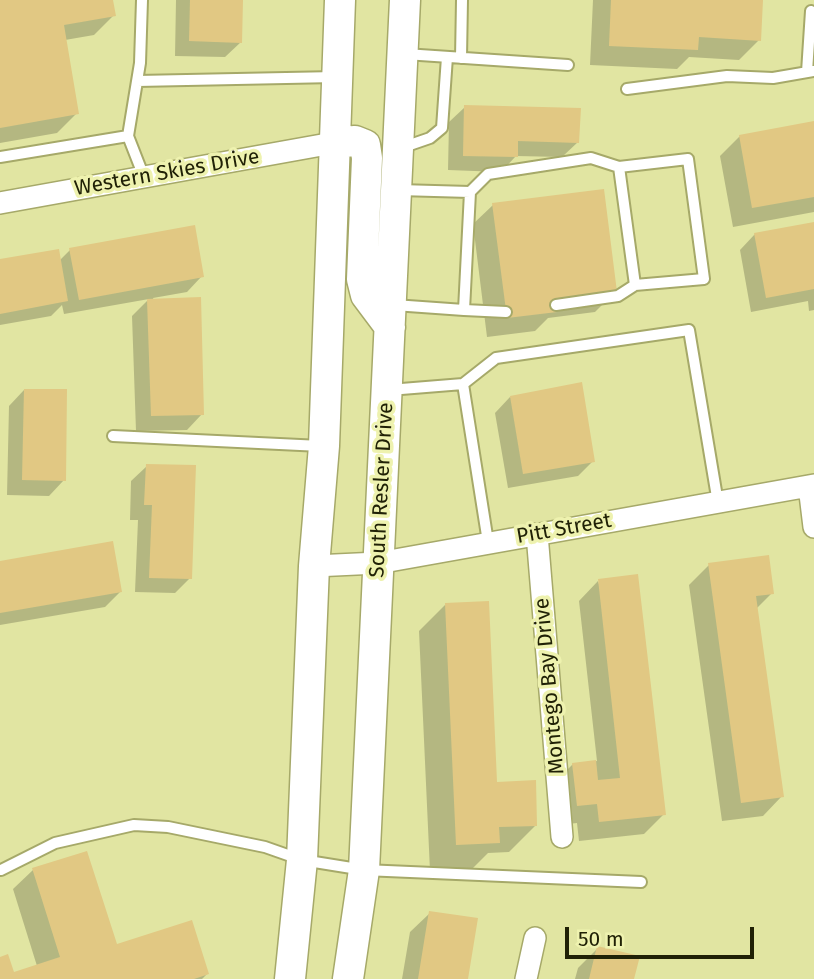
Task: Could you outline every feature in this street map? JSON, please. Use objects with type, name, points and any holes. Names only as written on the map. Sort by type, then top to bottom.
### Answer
[{"type":"main road","points":[[290,979],[302,860],[314,566],[324,446],[340,0]]},
{"type":"main road","name":"South Resler Drive","points":[[348,979],[364,870],[405,0]]},
{"type":"main road","points":[[333,143],[355,141],[365,145],[367,158],[362,279],[366,295],[390,316]]},
{"type":"street","name":"Western Skies Drive","points":[[0,203],[333,143]]},
{"type":"street","name":"Pitt Street","points":[[314,566],[378,563],[811,486]]},
{"type":"street","points":[[811,486],[814,527]]},
{"type":"street","name":"Montego Bay Drive","points":[[537,534],[562,838]]},
{"type":"street","points":[[526,979],[536,938]]},
{"type":"lane","points":[[142,0],[136,81],[128,136],[144,177]]},
{"type":"lane","points":[[461,58],[463,0]]},
{"type":"lane","points":[[627,89],[727,76],[773,78],[811,71],[812,7]]},
{"type":"lane","points":[[402,54],[568,65]]},
{"type":"lane","points":[[398,148],[430,138],[442,128],[447,57]]},
{"type":"lane","points":[[136,81],[336,77]]},
{"type":"lane","points":[[0,157],[128,136]]},
{"type":"lane","points":[[464,310],[470,192],[488,174],[591,158],[619,167],[688,159],[704,279],[635,285],[618,296],[556,304]]},
{"type":"lane","points":[[619,167],[635,285]]},
{"type":"lane","points":[[396,190],[470,192]]},
{"type":"lane","points":[[390,316],[464,310],[506,312]]},
{"type":"lane","points":[[386,391],[463,384],[496,358],[689,330],[718,503]]},
{"type":"lane","points":[[463,384],[488,542]]},
{"type":"lane","points":[[113,436],[324,446]]},
{"type":"lane","points":[[1,870],[55,843],[134,825],[180,829],[265,847],[302,860],[364,870],[641,882]]},
{"type":"building","points":[[0,0],[113,0],[116,16],[64,25],[79,114],[0,128]]},
{"type":"building","points":[[190,0],[243,0],[242,43],[189,41]]},
{"type":"building","points":[[611,0],[763,0],[761,41],[699,37],[698,50],[609,46]]},
{"type":"building","points":[[464,105],[581,108],[579,143],[518,141],[518,157],[463,156]]},
{"type":"building","points":[[814,121],[814,197],[752,208],[739,135]]},
{"type":"building","points":[[604,189],[617,292],[555,300],[557,312],[507,318],[492,203]]},
{"type":"building","points":[[814,222],[814,289],[766,298],[754,233]]},
{"type":"building","points":[[195,225],[204,277],[79,300],[69,248]]},
{"type":"building","points":[[59,249],[68,301],[0,314],[0,259]]},
{"type":"building","points":[[201,297],[204,415],[151,416],[147,299]]},
{"type":"building","points":[[582,382],[595,462],[523,474],[510,396]]},
{"type":"building","points":[[24,389],[67,389],[66,481],[22,480]]},
{"type":"building","points":[[146,464],[196,465],[192,579],[149,578],[152,505],[144,505]]},
{"type":"building","points":[[113,541],[122,592],[0,613],[0,561]]},
{"type":"building","points":[[769,555],[774,594],[756,596],[784,797],[741,803],[708,563]]},
{"type":"building","points":[[638,574],[666,815],[599,822],[597,804],[577,806],[572,763],[596,760],[598,780],[620,778],[598,579]]},
{"type":"building","points":[[489,601],[497,782],[536,780],[537,826],[499,827],[500,843],[456,845],[445,603]]},
{"type":"building","points":[[87,851],[117,944],[192,920],[209,974],[194,979],[0,979],[0,957],[8,954],[14,972],[60,957],[32,868]]},
{"type":"building","points":[[429,911],[478,918],[468,979],[418,979]]},
{"type":"building","points":[[597,946],[640,956],[634,979],[589,979]]}]
